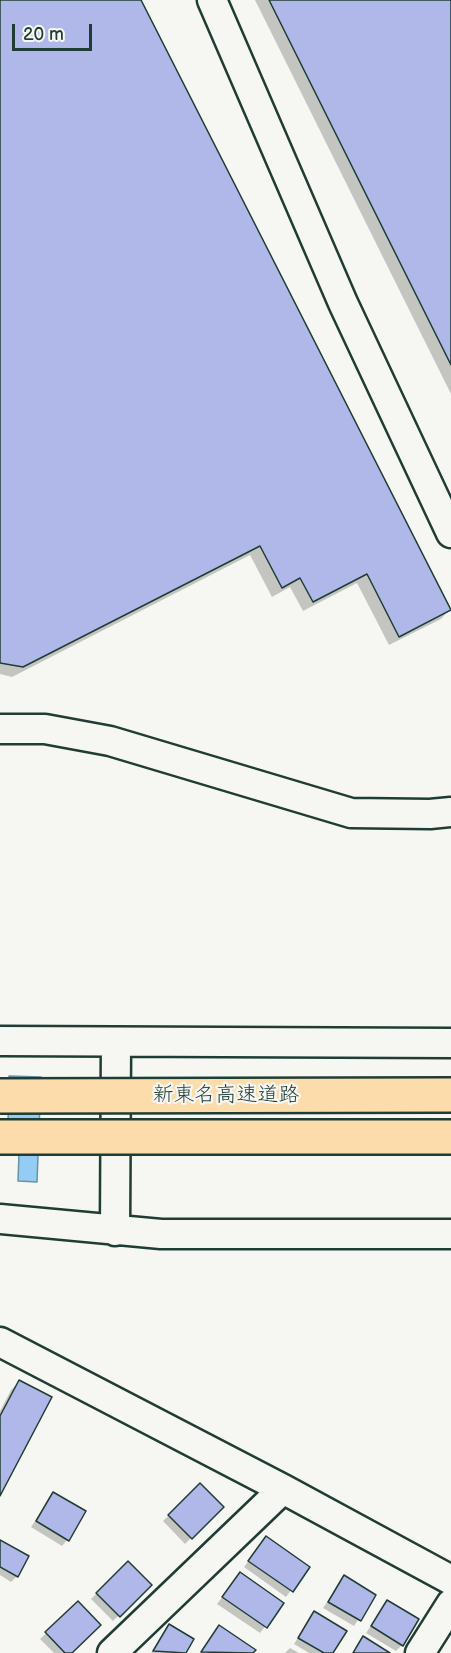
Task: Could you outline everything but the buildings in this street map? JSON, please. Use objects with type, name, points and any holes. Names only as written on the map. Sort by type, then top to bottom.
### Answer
[{"type":"highway","name":"新東名高速道路","points":[[0,1095],[451,1095]]},
{"type":"highway","name":"新東名高速道路","points":[[0,1137],[451,1137]]},
{"type":"street","points":[[212,0],[343,303],[451,533]]},
{"type":"street","points":[[0,729],[45,729],[110,741],[351,813],[451,812]]},
{"type":"street","points":[[0,1041],[451,1043]]},
{"type":"street","points":[[115,1231],[116,1042]]},
{"type":"street","points":[[0,1219],[115,1231],[228,1235],[451,1234]]},
{"type":"street","points":[[1,1344],[284,1489],[451,1580]]},
{"type":"street","points":[[112,1653],[284,1489]]},
{"type":"street","points":[[420,1653],[451,1604]]},
{"type":"water","points":[[9,1076],[41,1077],[37,1182],[18,1181],[20,1126],[8,1124]]}]
